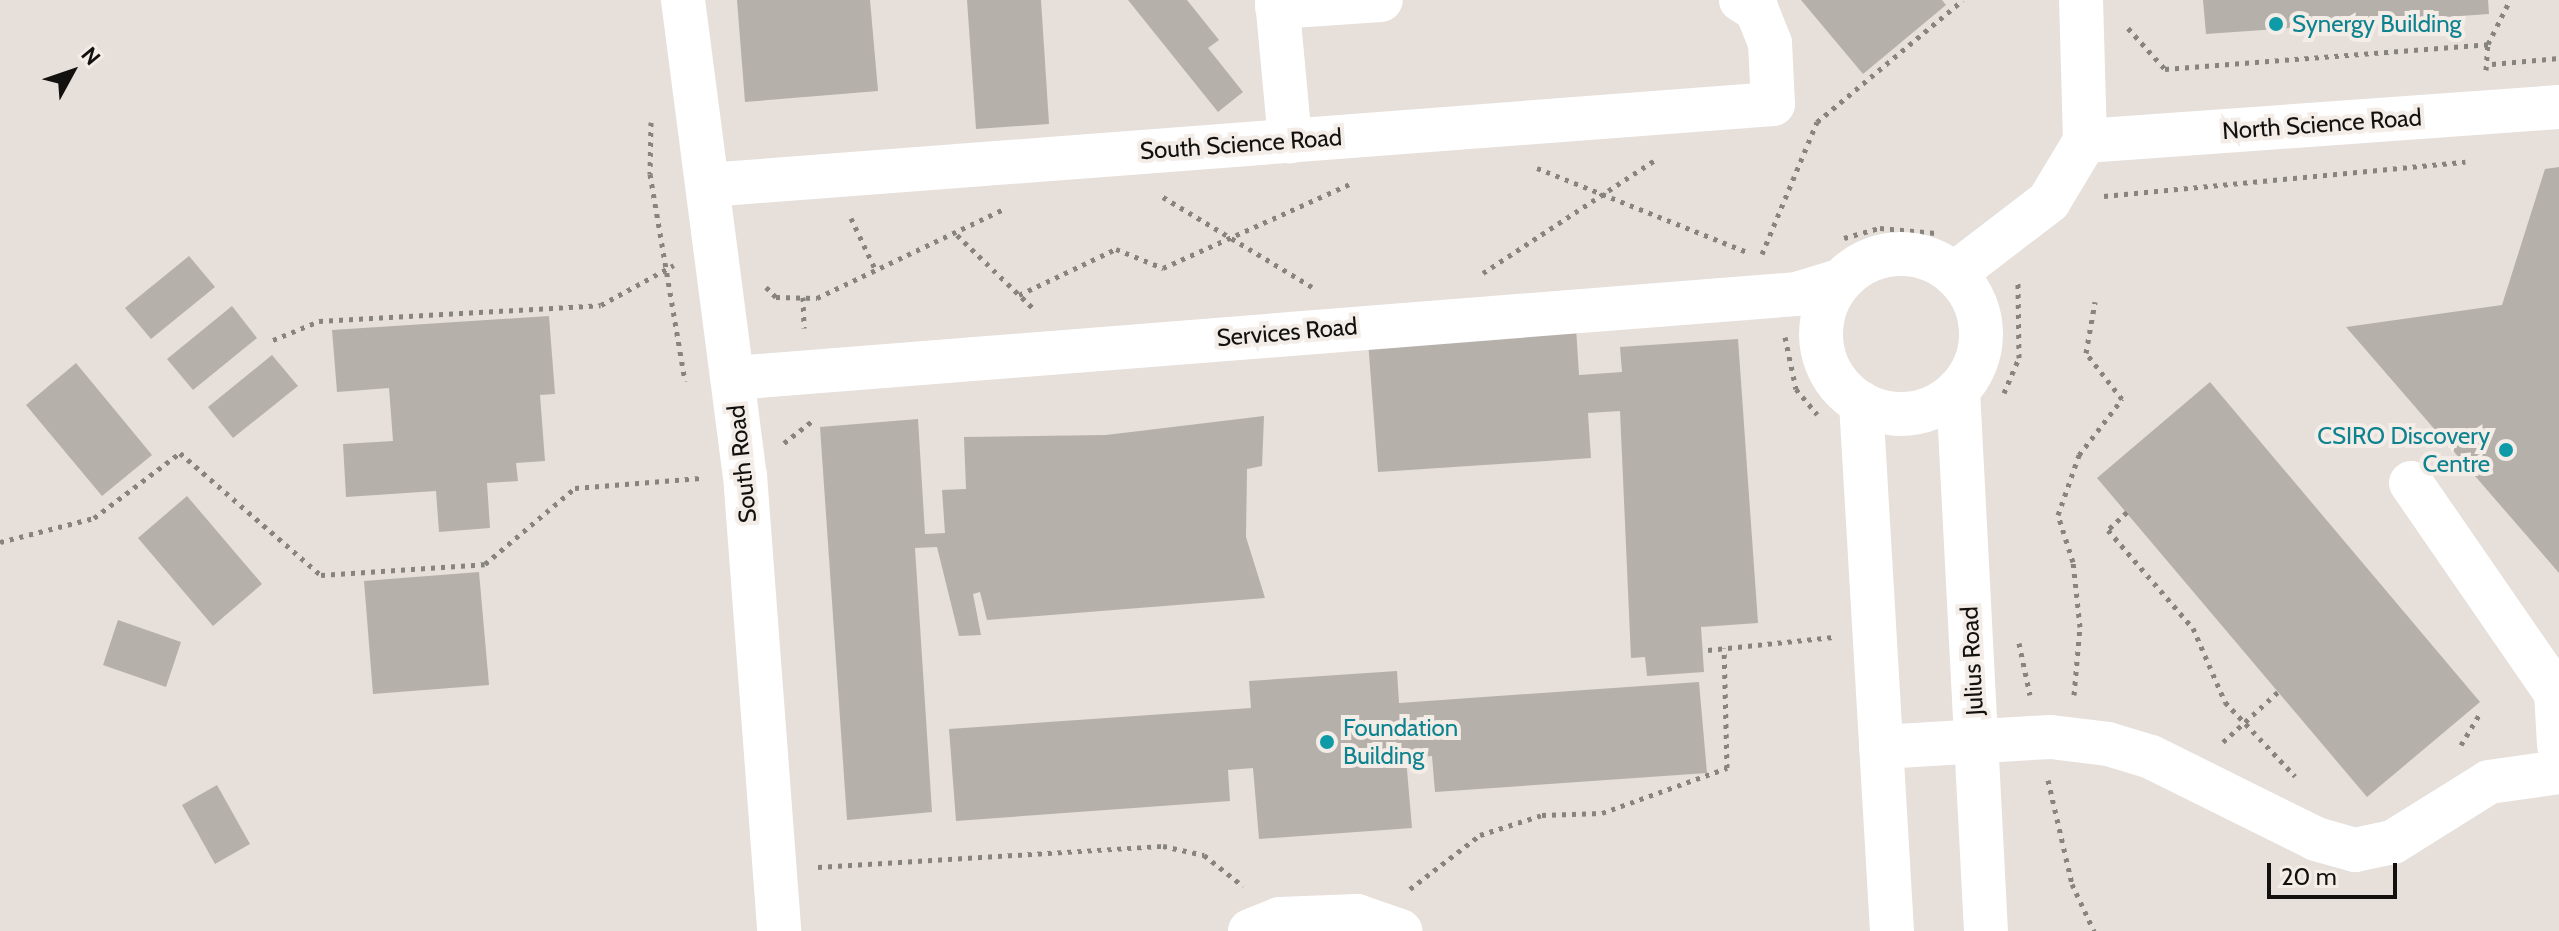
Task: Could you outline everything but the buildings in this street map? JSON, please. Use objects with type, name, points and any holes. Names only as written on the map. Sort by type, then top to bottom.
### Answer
[{"type":"street","name":"South Road","points":[[683,0],[745,475],[779,931]]},
{"type":"street","points":[[1290,141],[1277,4],[1381,0]]},
{"type":"street","name":"South Science Road","points":[[708,185],[1773,104],[1770,43],[1757,10],[1741,0]]},
{"type":"street","points":[[1949,254],[1978,310],[1981,332],[1979,353],[1958,390],[1912,413],[1861,403],[1842,389],[1821,347],[1824,312],[1834,264],[1859,264],[1908,253],[1949,254],[2049,201],[2085,141],[2099,8]]},
{"type":"street","name":"North Science Road","points":[[2085,141],[2559,107]]},
{"type":"street","name":"Services Road","points":[[734,378],[1796,294],[1834,264]]},
{"type":"street","name":"Julius Road","points":[[1958,390],[1986,931]]},
{"type":"street","points":[[1861,403],[1892,931]]},
{"type":"street","points":[[2411,483],[2556,693],[2559,745]]},
{"type":"street","points":[[1881,747],[2039,738],[2151,757],[2316,839],[2355,850],[2393,842],[2489,782],[2559,772]]},
{"type":"street","points":[[1265,925],[1390,925]]},
{"type":"path","points":[[1531,166],[1602,198],[1760,257],[1817,122],[1963,0]]},
{"type":"path","points":[[2099,8],[2165,69],[2488,44],[2510,0]]},
{"type":"path","points":[[2487,64],[2559,58]]},
{"type":"path","points":[[1100,155],[1227,239],[1319,291]]},
{"type":"path","points":[[1477,276],[1602,198],[1661,156]]},
{"type":"path","points":[[2092,197],[2483,160]]},
{"type":"path","points":[[1019,295],[1116,249],[1163,268],[1359,179]]},
{"type":"path","points":[[273,340],[319,321],[601,305],[715,240],[776,297],[817,298],[957,235],[1019,200]]},
{"type":"path","points":[[1834,264],[1880,228],[1949,254]]},
{"type":"path","points":[[957,235],[1075,350]]},
{"type":"path","points":[[860,237],[876,271]]},
{"type":"path","points":[[2002,398],[2019,358],[2018,264]]},
{"type":"path","points":[[2072,702],[2080,627],[2073,562],[2058,515],[2079,455],[2122,399],[2086,353],[2095,302]]},
{"type":"path","points":[[0,542],[94,518],[180,453],[321,575],[485,564],[575,488],[745,475]]},
{"type":"path","points":[[2127,512],[2108,530],[2193,628],[2225,702],[2308,790]]},
{"type":"path","points":[[2015,629],[2072,884],[2094,931]]},
{"type":"path","points":[[1390,925],[1424,874],[1480,835],[1542,815],[1602,813],[1727,768],[1724,648]]},
{"type":"path","points":[[2221,744],[2278,692]]},
{"type":"path","points":[[774,869],[1163,846],[1204,855],[1265,925]]},
{"type":"place","name":"Synergy Building","points":[[2276,24]]},
{"type":"place","name":"CSIRO Discovery Centre","points":[[2506,450]]},
{"type":"place","name":"Foundation Building","points":[[1327,742]]}]
